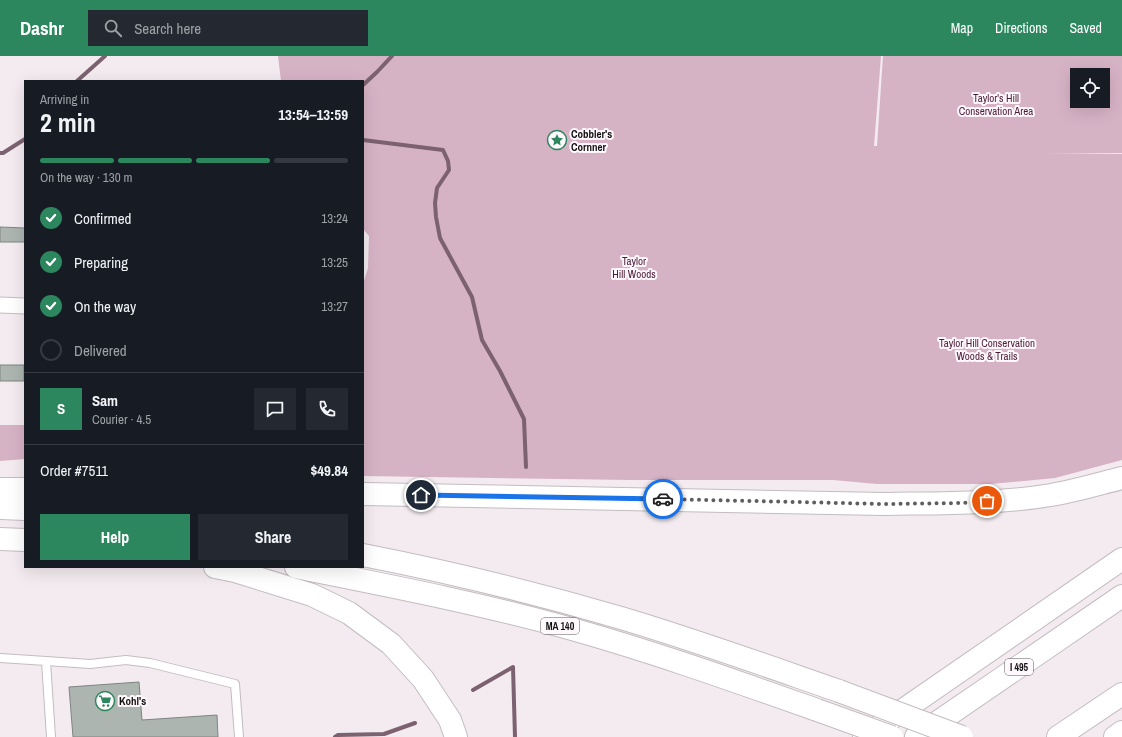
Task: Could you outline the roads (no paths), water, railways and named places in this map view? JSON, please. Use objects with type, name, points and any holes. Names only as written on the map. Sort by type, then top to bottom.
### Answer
[{"type":"highway","points":[[364,494],[884,504],[962,503],[1050,495],[1122,478]]},
{"type":"highway","points":[[0,489],[24,489]]},
{"type":"highway","points":[[0,508],[24,510]]},
{"type":"highway","points":[[0,539],[24,540]]},
{"type":"highway","points":[[364,555],[452,573],[580,606],[701,644],[839,691],[962,737]]},
{"type":"highway","points":[[864,737],[1122,559]]},
{"type":"highway","points":[[220,568],[235,571],[312,595],[349,613],[391,644],[423,679],[450,720],[456,737]]},
{"type":"highway","name":"MA 140","points":[[301,568],[426,593],[561,626],[646,651],[892,737]]},
{"type":"highway","name":"I 495","points":[[916,737],[1122,596]]},
{"type":"highway","points":[[1058,737],[1122,694]]},
{"type":"highway","points":[[1115,737],[1122,732]]},
{"type":"street","points":[[0,305],[24,306]]},
{"type":"lane","points":[[0,658],[90,664],[126,660],[150,663],[235,684],[239,737]]},
{"type":"lane","points":[[46,661],[51,737]]},
{"type":"waterway","points":[[78,80],[105,56]]},
{"type":"waterway","points":[[364,84],[392,56]]},
{"type":"waterway","points":[[0,153],[3,153],[24,140]]},
{"type":"waterway","points":[[364,140],[443,150],[448,161],[449,170],[437,188],[435,203],[440,238],[472,297],[482,340],[500,371],[524,419],[526,467]]},
{"type":"waterway","points":[[473,690],[513,667],[515,737]]},
{"type":"waterway","points":[[335,737],[338,735],[384,734],[415,723]]},
{"type":"place","name":"Cobbler's Cornner","points":[[557,140]]},
{"type":"place","name":"Kohl's","points":[[105,701]]},
{"type":"park label","name":"Taylor's Hill Conservation Area","points":[[996,104]]},
{"type":"park label","name":"Taylor Hill Woods","points":[[634,267]]},
{"type":"park label","name":"Taylor Hill Conservation Woods & Trails","points":[[987,349]]}]
